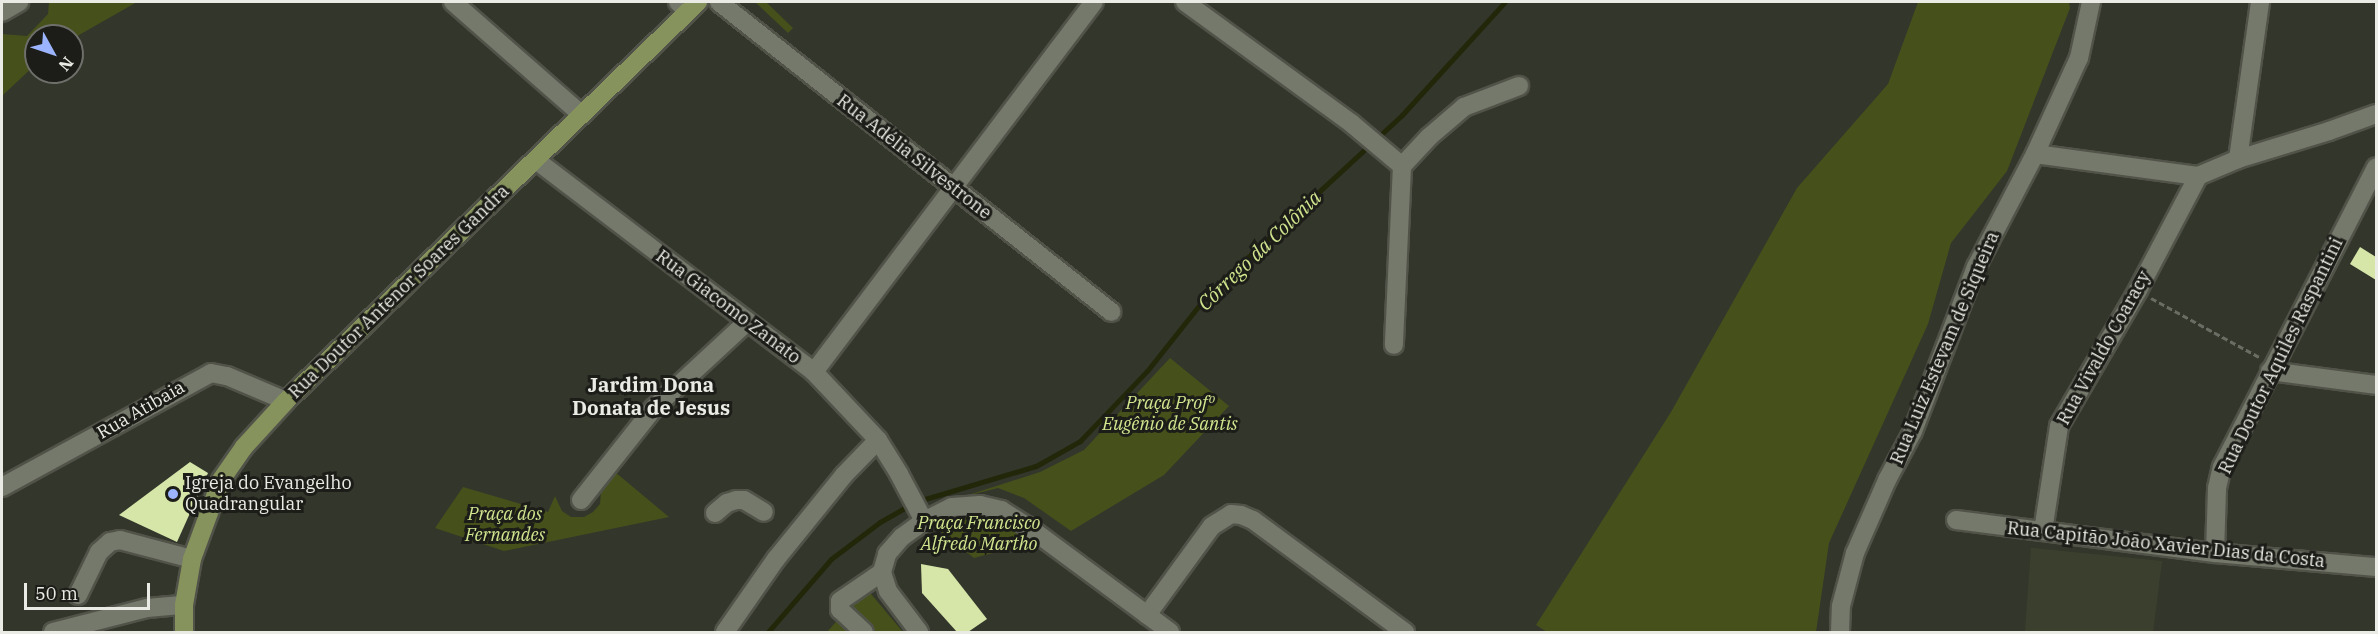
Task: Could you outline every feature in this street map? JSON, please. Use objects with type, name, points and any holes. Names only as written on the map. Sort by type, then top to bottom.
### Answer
[{"type":"main road","name":"Rua Doutor Antenor Soares Gandra","points":[[184,633],[184,605],[192,559],[221,480],[244,447],[286,401],[536,160],[688,5]]},
{"type":"street","points":[[453,2],[581,114]]},
{"type":"street","name":"Rua Adélia Silvestrone","points":[[719,2],[1111,312]]},
{"type":"street","points":[[814,372],[1094,2]]},
{"type":"street","points":[[1185,2],[1351,123],[1397,161]]},
{"type":"street","name":"Rua Luiz Estevam de Siqueira","points":[[1840,633],[1841,606],[1855,553],[1887,480],[1912,431],[1976,267],[2035,154],[2079,58],[2091,2]]},
{"type":"street","points":[[2238,159],[2260,2]]},
{"type":"street","points":[[1397,161],[1464,107],[1519,86]]},
{"type":"street","points":[[2035,154],[2198,176],[2238,159],[2376,114]]},
{"type":"street","name":"Rua Giacomo Zanato","points":[[536,160],[814,372],[878,440],[921,516]]},
{"type":"street","points":[[1394,345],[1397,161]]},
{"type":"street","name":"Rua Doutor Aquiles Raspantini","points":[[2215,553],[2217,488],[2222,467],[2376,167]]},
{"type":"street","name":"Rua Vivaldo Coaracy","points":[[2043,531],[2059,426],[2138,290],[2198,176]]},
{"type":"street","points":[[581,500],[654,408],[747,322]]},
{"type":"street","points":[[2272,368],[2376,386]]},
{"type":"street","name":"Rua Atibaia","points":[[2,487],[211,373],[227,376],[286,401]]},
{"type":"street","points":[[725,633],[776,559],[844,475],[878,440]]},
{"type":"street","points":[[715,513],[727,503],[736,500],[744,500],[764,512]]},
{"type":"street","points":[[919,633],[888,591],[882,572],[887,554],[921,516],[952,507],[980,505],[1001,510],[1170,633]]},
{"type":"street","points":[[1147,615],[1212,526],[1231,514],[1253,520],[1405,633]]},
{"type":"street","name":"Rua Capitão João Xavier Dias da Costa","points":[[1956,520],[2215,553],[2376,567]]},
{"type":"street","points":[[78,595],[99,552],[110,542],[120,540],[192,559]]},
{"type":"street","points":[[864,633],[840,610],[840,601],[882,572]]},
{"type":"street","points":[[53,633],[147,608],[184,605]]},
{"type":"path","points":[[2138,290],[2272,368]]},
{"type":"shaded area","points":[[2031,548],[2162,561],[2153,632],[2025,632]]},
{"type":"green space","points":[[49,2],[137,2],[84,32],[84,24],[38,24],[48,14]]},
{"type":"green space","points":[[755,2],[766,2],[793,28],[788,33]]},
{"type":"green space","points":[[1918,2],[2069,2],[2070,8],[2007,171],[1951,243],[1928,324],[1829,543],[1816,632],[1547,632],[1536,625],[1671,412],[1797,188],[1888,84]]},
{"type":"green space","points":[[2,34],[24,36],[24,75],[2,96]]},
{"type":"green space","name":"Praça Profº Eugênio de Santis","points":[[1170,358],[1229,406],[1164,475],[1071,531],[1024,498],[998,488],[962,497],[1040,472],[1084,450]]},
{"type":"green space","name":"Praça dos Fernandes","points":[[615,472],[669,517],[504,551],[435,528],[463,487],[548,512],[555,496],[562,511],[571,517],[584,517],[600,504],[601,492]]},
{"type":"green space","name":"Praça Francisco Alfredo Martho","points":[[972,512],[997,516],[1030,543],[974,558],[932,525],[947,516]]},
{"type":"green space","points":[[866,588],[903,632],[827,632]]},
{"type":"building","points":[[2360,247],[2376,257],[2376,280],[2350,264]]},
{"type":"building","name":"Igreja do Evangelho Quadrangular","points":[[190,462],[208,473],[177,542],[119,515]]},
{"type":"building","points":[[921,564],[948,569],[987,619],[968,632],[957,632],[922,593]]},
{"type":"waterway","name":"Córrego da Colônia","points":[[768,632],[831,559],[880,522],[915,502],[1036,466],[1080,441],[1147,371],[1208,294],[1402,115],[1505,2]]},
{"type":"place","name":"Igreja do Evangelho Quadrangular","points":[[173,494]]},
{"type":"district","name":"Jardim Dona Donata de Jesus","points":[[651,396]]}]
